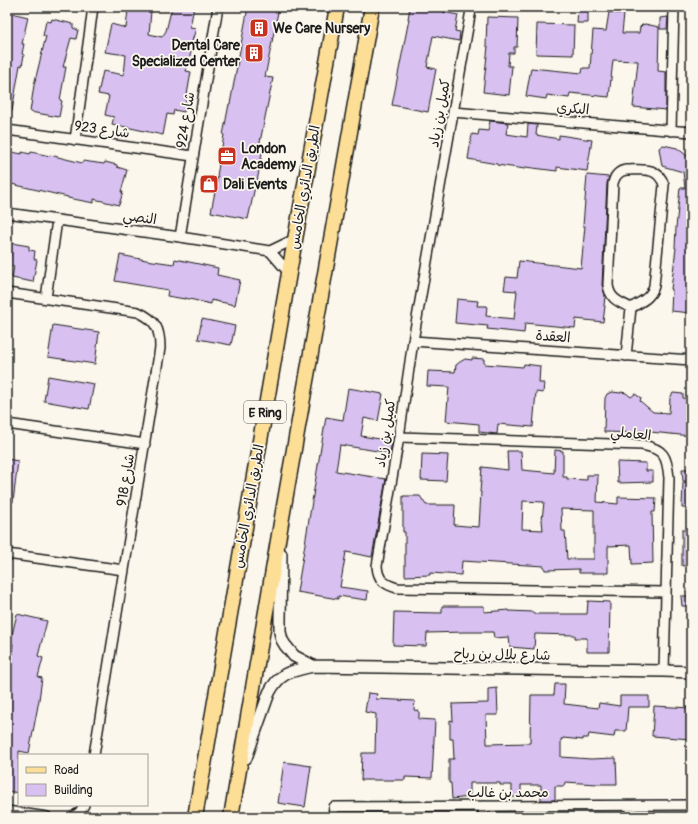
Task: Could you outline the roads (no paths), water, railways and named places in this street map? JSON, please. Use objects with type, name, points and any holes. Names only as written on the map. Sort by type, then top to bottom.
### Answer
[{"type":"main road","name":"الطريق الدائري الخامس","points":[[195,815],[289,273],[337,7]]},
{"type":"main road","name":"E Ring","points":[[231,817],[372,7]]},
{"type":"street","points":[[75,140],[93,7]]},
{"type":"street","name":"شارع 924","points":[[180,237],[218,7]]},
{"type":"street","name":"كميل بن زياد","points":[[473,7],[471,10],[413,340],[399,437],[377,566],[377,574],[389,586],[397,588],[666,592]]},
{"type":"street","points":[[670,131],[674,7]]},
{"type":"street","name":"البكري","points":[[453,112],[691,132]]},
{"type":"street","name":"شارع 923","points":[[7,130],[193,156]]},
{"type":"street","points":[[626,356],[632,308],[650,296],[653,292],[654,286],[664,185],[663,180],[659,175],[649,170],[622,171],[616,175],[613,182],[608,285],[614,298],[632,308]]},
{"type":"street","name":"النصي","points":[[7,213],[270,251]]},
{"type":"street","points":[[46,298],[57,220]]},
{"type":"street","points":[[289,273],[270,251],[295,239]]},
{"type":"street","name":"شارع 918","points":[[7,293],[138,312],[147,315],[153,321],[158,329],[160,338],[160,348],[145,444],[94,754]]},
{"type":"street","name":"العقدة","points":[[413,340],[691,360]]},
{"type":"street","points":[[7,424],[145,444]]},
{"type":"street","name":"العاملي","points":[[399,437],[642,445],[653,447],[662,453],[668,464],[664,671]]},
{"type":"street","name":"شارع بلال بن رباح","points":[[281,524],[280,632],[285,645],[290,652],[299,660],[312,666]]},
{"type":"street","points":[[7,554],[124,570]]},
{"type":"street","name":"شارع بلال بن رباح","points":[[238,780],[272,686],[280,677],[288,672],[312,666],[691,672]]},
{"type":"street","name":"محمد بن غالب","points":[[333,817],[334,807],[691,805]]},
{"type":"street","points":[[73,817],[80,812],[83,806]]},
{"type":"street","points":[[483,817],[484,806]]},
{"type":"street","points":[[630,817],[632,806]]},
{"type":"street","points":[[7,810],[47,817]]},
{"type":"place","name":"We Care Nursery","points":[[259,28]]},
{"type":"place","name":"Dental Care Specialized Center","points":[[254,53]]},
{"type":"place","name":"London Academy","points":[[227,156]]},
{"type":"place","name":"Dali Events","points":[[209,184]]}]
